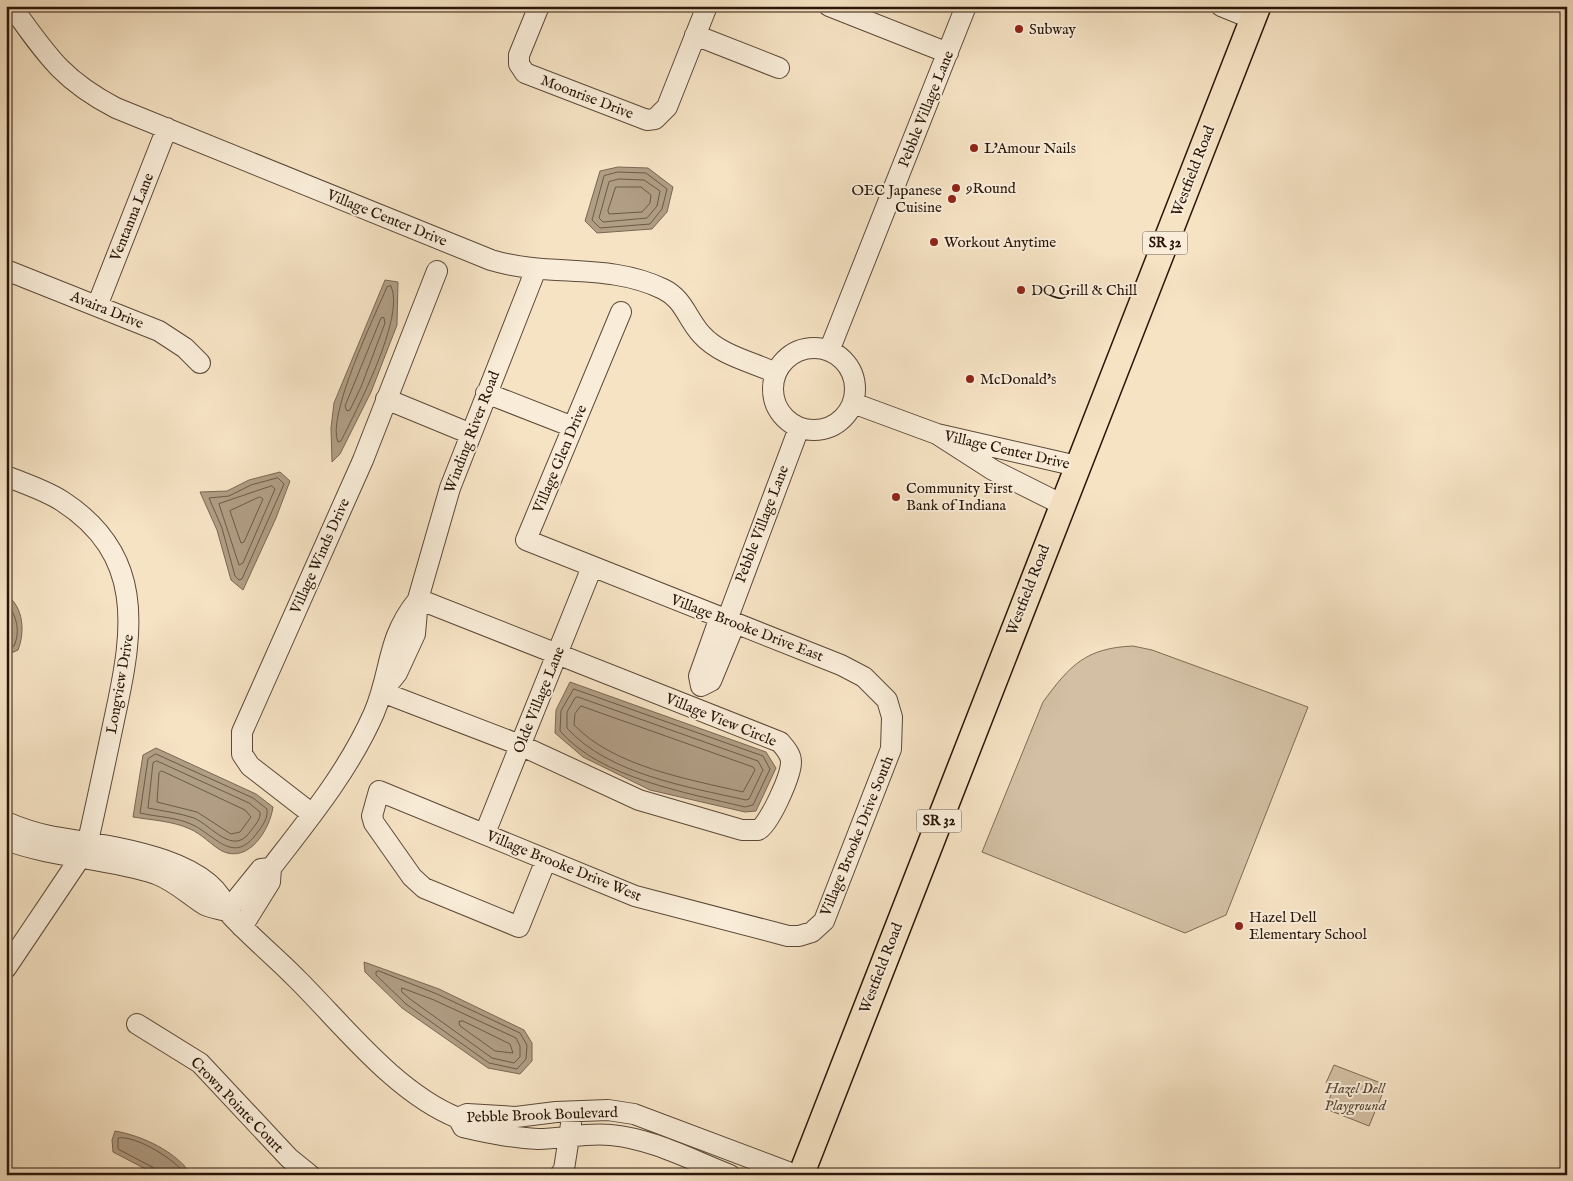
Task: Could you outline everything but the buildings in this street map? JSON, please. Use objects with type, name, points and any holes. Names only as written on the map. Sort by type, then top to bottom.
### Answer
[{"type":"main road","name":"Westfield Road","points":[[801,1175],[1061,504],[1255,13]]},
{"type":"street","name":"Moonrise Drive","points":[[539,6],[520,55],[519,64],[524,73],[638,117],[655,119],[667,107],[695,35],[701,8]]},
{"type":"street","points":[[829,6],[948,53]]},
{"type":"street","name":"Pebble Village Lane","points":[[829,351],[966,6]]},
{"type":"street","points":[[1221,6],[1255,13]]},
{"type":"street","name":"Village Center Drive","points":[[15,11],[58,68],[74,83],[116,108],[491,260],[511,266],[536,269],[608,272],[640,280],[663,289],[675,296],[700,334],[710,342],[724,351],[776,372]]},
{"type":"street","points":[[695,35],[779,68]]},
{"type":"street","name":"Ventanna Lane","points":[[97,306],[168,128]]},
{"type":"street","name":"Winding River Road","points":[[242,927],[270,882],[271,868],[341,773],[370,720],[382,692],[397,673],[415,634],[418,599],[442,512],[486,393],[536,269]]},
{"type":"street","name":"Avaira Drive","points":[[6,270],[166,335],[185,348],[200,363]]},
{"type":"street","name":"Village Winds Drive","points":[[312,814],[250,766],[242,754],[242,732],[363,460],[437,271]]},
{"type":"street","name":"Village Glen Drive","points":[[592,567],[526,540],[622,312]]},
{"type":"street","points":[[811,348],[829,351],[837,355],[849,368],[855,385],[853,403],[841,421],[831,427],[821,430],[799,428],[789,423],[776,405],[773,394],[776,372],[794,353],[811,348]]},
{"type":"street","points":[[486,393],[573,427]]},
{"type":"street","points":[[386,399],[471,434]]},
{"type":"street","name":"Village Center Drive","points":[[853,403],[937,434],[1077,466]]},
{"type":"street","name":"Pebble Village Lane","points":[[692,708],[701,686],[699,676],[727,620],[799,428]]},
{"type":"street","name":"Village Center Drive","points":[[937,434],[993,470],[1061,504]]},
{"type":"street","name":"Longview Drive","points":[[6,476],[61,500],[92,526],[106,542],[116,560],[127,589],[130,620],[127,660],[84,850]]},
{"type":"street","name":"Village Brooke Drive East","points":[[592,567],[851,670],[874,684],[890,706]]},
{"type":"street","name":"Olde Village Lane","points":[[485,833],[592,567]]},
{"type":"street","name":"Village View Circle","points":[[382,692],[520,745],[661,808],[742,830],[758,830],[763,828],[768,822],[790,768],[789,753],[780,742],[418,599]]},
{"type":"street","name":"Village Brooke Drive South","points":[[812,932],[820,926],[828,913],[889,759],[892,733],[890,706]]},
{"type":"street","name":"Village Brooke Drive West","points":[[546,860],[519,926],[424,888],[404,866],[374,823],[372,816],[379,791],[485,833],[616,889],[665,905],[788,936],[799,936],[812,932]]},
{"type":"street","points":[[6,822],[157,874],[186,890],[206,906],[228,911]]},
{"type":"street","points":[[6,840],[34,849],[84,850]]},
{"type":"street","points":[[6,968],[84,850]]},
{"type":"street","name":"Winding River Road","points":[[228,911],[261,869],[271,868]]},
{"type":"street","name":"Pebble Brook Boulevard","points":[[228,911],[405,1088],[425,1102],[458,1118],[463,1127],[491,1134],[539,1139],[609,1135],[635,1139],[657,1145],[730,1175]]},
{"type":"street","name":"Crown Pointe Court","points":[[137,1024],[200,1063],[289,1158],[310,1175]]},
{"type":"street","name":"Pebble Brook Boulevard","points":[[458,1118],[467,1114],[516,1117],[571,1111],[608,1110],[634,1114],[796,1175]]},
{"type":"street","points":[[560,1175],[564,1169],[571,1136],[571,1111]]},
{"type":"green space","points":[[1133,646],[1152,650],[1308,707],[1226,915],[1185,933],[982,852],[1043,702],[1062,678],[1080,661],[1103,650]]},
{"type":"green space","name":"Hazel Dell Playground","points":[[1334,1065],[1386,1085],[1369,1126],[1326,1109],[1334,1086],[1326,1083]]},
{"type":"water","points":[[618,167],[648,168],[673,187],[667,212],[652,229],[597,233],[585,221],[600,171]]},
{"type":"water","points":[[385,280],[398,282],[397,325],[371,392],[340,454],[332,462],[331,428],[334,403]]},
{"type":"water","points":[[280,472],[290,481],[276,518],[243,590],[231,580],[217,530],[200,492],[227,491],[249,480]]},
{"type":"water","points":[[6,595],[12,600],[20,613],[22,628],[18,650],[7,655]]},
{"type":"water","points":[[570,682],[766,752],[776,768],[756,811],[745,812],[650,790],[583,757],[555,733],[556,710]]},
{"type":"water","points":[[156,748],[256,794],[273,807],[268,825],[263,834],[249,849],[241,853],[232,854],[222,851],[199,834],[183,826],[133,817],[143,755]]},
{"type":"water","points":[[364,962],[439,989],[524,1030],[532,1043],[532,1061],[520,1074],[488,1068],[402,1008],[365,972]]},
{"type":"water","points":[[115,1131],[126,1133],[158,1146],[177,1159],[192,1175],[157,1175],[113,1152],[112,1140]]},
{"type":"place","name":"Subway","points":[[1019,29]]},
{"type":"place","name":"L'Amour Nails","points":[[974,148]]},
{"type":"place","name":"9Round","points":[[956,188]]},
{"type":"place","name":"OEC Japanese Cuisine","points":[[952,199]]},
{"type":"place","name":"Workout Anytime","points":[[934,242]]},
{"type":"place","name":"DQ Grill & Chill","points":[[1021,290]]},
{"type":"place","name":"McDonald's","points":[[970,379]]},
{"type":"place","name":"Community First Bank of Indiana","points":[[896,497]]},
{"type":"place","name":"Hazel Dell Elementary School","points":[[1239,926]]}]
